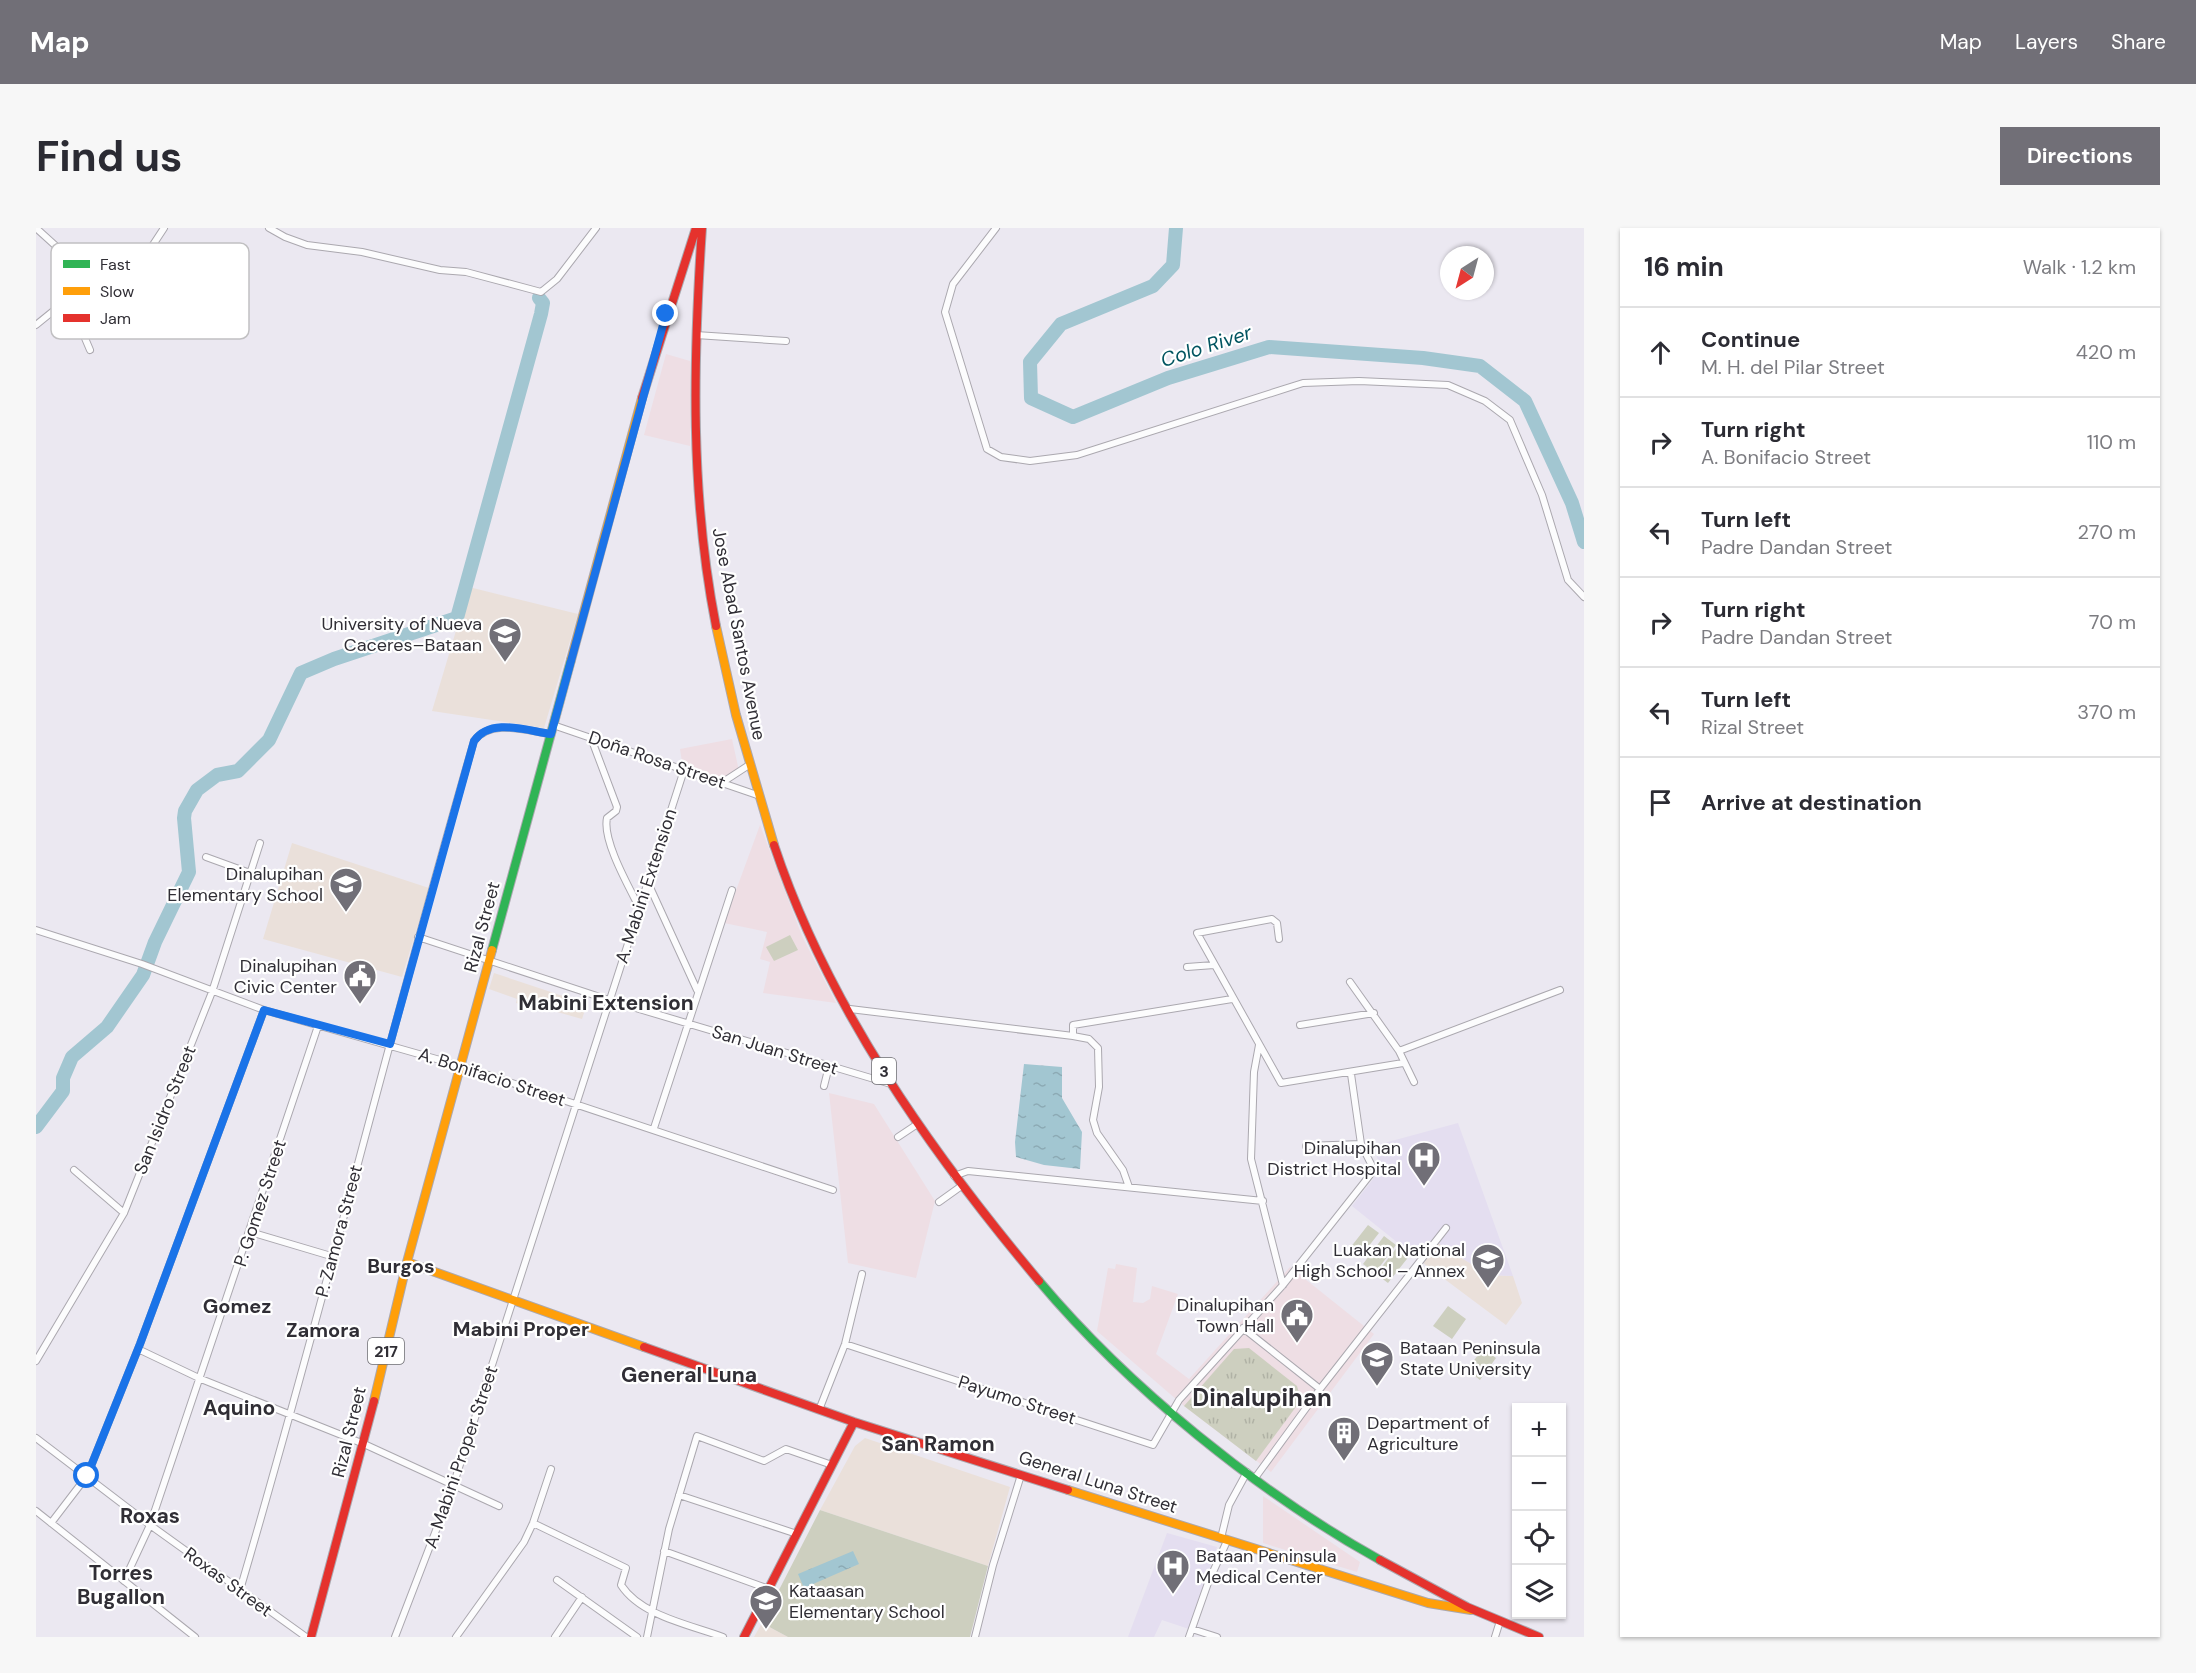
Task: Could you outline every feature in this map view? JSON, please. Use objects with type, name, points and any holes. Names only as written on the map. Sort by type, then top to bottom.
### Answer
[{"type":"main road","name":"Rizal Street","points":[[311,1637],[364,1444],[407,1262],[489,960],[666,314],[696,228]]},
{"type":"main road","name":"Jose Abad Santos Avenue","points":[[702,228],[693,418],[701,526],[727,679],[749,765],[794,900],[849,1009],[891,1084],[916,1125],[992,1229],[1064,1312],[1123,1371],[1171,1412],[1251,1475],[1362,1550],[1477,1611],[1539,1637]]},
{"type":"main road","name":"General Luna Street","points":[[407,1262],[513,1302],[854,1422],[1428,1603],[1477,1611]]},
{"type":"main road","points":[[744,1637],[854,1422]]},
{"type":"street","points":[[36,228],[53,243]]},
{"type":"street","points":[[154,243],[164,228]]},
{"type":"street","points":[[269,228],[307,245],[362,252],[440,270],[466,272],[541,292],[557,279],[597,228]]},
{"type":"street","points":[[996,228],[953,284],[945,312],[987,449],[1001,457],[1030,461],[1077,455],[1303,383],[1359,381],[1448,385],[1485,400],[1509,420],[1542,495],[1568,580],[1584,597]]},
{"type":"street","points":[[36,326],[51,314]]},
{"type":"street","points":[[696,335],[786,341]]},
{"type":"street","points":[[85,339],[90,350]]},
{"type":"street","name":"Doña Rosa Street","points":[[418,937],[474,741],[484,731],[500,727],[552,730],[591,738],[760,796]]},
{"type":"street","points":[[591,738],[617,807],[616,811],[607,818],[606,827],[616,858],[639,907]]},
{"type":"street","points":[[723,782],[749,765]]},
{"type":"street","name":"A. Mabini Extension","points":[[577,1105],[684,770]]},
{"type":"street","name":"San Isidro Street","points":[[36,1361],[124,1213],[212,992],[260,843]]},
{"type":"street","points":[[206,857],[250,873]]},
{"type":"street","points":[[648,883],[698,991]]},
{"type":"street","points":[[654,1128],[732,890]]},
{"type":"street","points":[[1279,939],[1277,922],[1272,919],[1197,933],[1281,1083],[1351,1074],[1403,1063]]},
{"type":"street","name":"A. Bonifacio Street","points":[[36,930],[151,967],[264,1010],[461,1066],[654,1128],[833,1190]]},
{"type":"street","name":"San Juan Street","points":[[418,937],[609,1000],[891,1084]]},
{"type":"street","name":"P. Zamora Street","points":[[240,1590],[291,1416],[331,1256],[418,937]]},
{"type":"street","points":[[1187,967],[1214,965]]},
{"type":"street","points":[[1350,982],[1399,1051],[1414,1082]]},
{"type":"street","points":[[1399,1051],[1560,990]]},
{"type":"street","points":[[1073,1036],[1072,1025],[1232,999]]},
{"type":"street","points":[[849,1009],[1089,1039],[1098,1048],[1099,1087],[1093,1120],[1097,1133],[1123,1170],[1129,1187]]},
{"type":"street","points":[[51,1523],[87,1476],[138,1349],[264,1010]]},
{"type":"street","points":[[1300,1025],[1374,1013]]},
{"type":"street","name":"P. Gomez Street","points":[[124,1581],[150,1526],[318,1026]]},
{"type":"street","points":[[1259,1046],[1254,1072],[1251,1159],[1283,1285]]},
{"type":"street","points":[[824,1086],[829,1066]]},
{"type":"street","points":[[1171,1412],[1283,1285],[1374,1170],[1361,1144],[1351,1074]]},
{"type":"street","name":"A. Mabini Proper Street","points":[[395,1637],[453,1486],[577,1105]]},
{"type":"street","points":[[898,1137],[916,1125]]},
{"type":"street","points":[[1306,1146],[1361,1144]]},
{"type":"street","points":[[74,1170],[124,1213]]},
{"type":"street","points":[[953,1177],[968,1171],[1263,1201]]},
{"type":"street","points":[[939,1202],[960,1187]]},
{"type":"street","points":[[1189,1637],[1224,1540],[1232,1498],[1446,1228]]},
{"type":"street","points":[[250,1233],[331,1256]]},
{"type":"street","points":[[819,1410],[845,1344],[862,1274]]},
{"type":"street","points":[[1243,1329],[1320,1389]]},
{"type":"street","name":"Payumo Street","points":[[845,1344],[1154,1445],[1171,1412]]},
{"type":"street","points":[[138,1349],[201,1379],[364,1444],[499,1506]]},
{"type":"street","points":[[647,1637],[664,1551],[697,1436],[764,1461],[786,1449],[832,1465]]},
{"type":"street","name":"Roxas Street","points":[[36,1438],[150,1526],[306,1637]]},
{"type":"street","points":[[456,1637],[524,1542],[551,1469]]},
{"type":"street","points":[[975,1637],[993,1565],[1021,1475]]},
{"type":"street","points":[[680,1495],[796,1534]]},
{"type":"street","points":[[36,1511],[195,1637]]},
{"type":"street","points":[[533,1522],[626,1568],[621,1586],[628,1595],[652,1610],[723,1637]]},
{"type":"street","points":[[664,1551],[770,1589]]},
{"type":"street","points":[[557,1580],[637,1637]]},
{"type":"street","points":[[555,1637],[582,1597]]},
{"type":"street","points":[[1495,1637],[1500,1621]]},
{"type":"street","points":[[1192,1629],[1217,1637]]},
{"type":"shaded area","points":[[666,354],[690,361],[690,446],[644,435]]},
{"type":"shaded area","name":"University of Nueva Caceres–Bataan","points":[[469,587],[578,614],[544,728],[432,711]]},
{"type":"shaded area","points":[[732,739],[739,771],[720,779],[683,768],[680,749]]},
{"type":"shaded area","points":[[760,825],[802,936],[836,1003],[763,993],[770,962],[760,959],[767,932],[724,923]]},
{"type":"shaded area","name":"Dinalupihan Elementary School","points":[[292,843],[429,888],[402,977],[263,939]]},
{"type":"shaded area","points":[[494,973],[587,1004],[582,1019],[529,1004],[527,1007],[516,1003],[517,999],[489,989]]},
{"type":"shaded area","points":[[829,1093],[874,1104],[935,1201],[916,1278],[848,1263]]},
{"type":"shaded area","name":"Dinalupihan District Hospital","points":[[1458,1123],[1513,1276],[1489,1275],[1438,1243],[1423,1263],[1352,1206],[1381,1169],[1373,1146]]},
{"type":"shaded area","name":"Luakan National High School – Annex","points":[[1438,1243],[1489,1275],[1513,1276],[1522,1303],[1506,1325],[1423,1263]]},
{"type":"shaded area","points":[[1116,1264],[1137,1268],[1133,1302],[1143,1303],[1150,1299],[1152,1286],[1178,1294],[1156,1354],[1189,1379],[1290,1267],[1374,1334],[1271,1472],[1184,1406],[1097,1331],[1108,1268],[1115,1269]]},
{"type":"shaded area","points":[[865,1438],[1010,1487],[988,1566],[820,1510],[855,1446]]},
{"type":"shaded area","points":[[1263,1496],[1360,1562],[1357,1572],[1263,1543]]},
{"type":"shaded area","name":"Bataan Peninsula Medical Center","points":[[1167,1533],[1217,1547],[1189,1629],[1162,1620],[1154,1637],[1128,1637]]},
{"type":"shaded area","name":"Kataasan Elementary School","points":[[762,1623],[788,1637],[754,1637]]},
{"type":"green space","points":[[790,935],[798,950],[774,961],[766,947]]},
{"type":"green space","points":[[1368,1225],[1379,1233],[1361,1256],[1350,1248]]},
{"type":"green space","points":[[1384,1236],[1396,1245],[1375,1273],[1363,1264]]},
{"type":"green space","points":[[1398,1246],[1410,1255],[1388,1283],[1376,1274]]},
{"type":"green space","points":[[1448,1306],[1466,1319],[1452,1339],[1433,1326]]},
{"type":"green space","points":[[1249,1348],[1297,1386],[1301,1400],[1256,1461],[1184,1406],[1234,1349]]},
{"type":"green space","points":[[1483,1348],[1496,1358],[1480,1380],[1467,1370]]},
{"type":"green space","points":[[820,1510],[988,1566],[970,1637],[788,1637],[762,1623]]},
{"type":"water","points":[[1024,1064],[1062,1067],[1062,1098],[1082,1132],[1080,1169],[1044,1165],[1016,1157],[1015,1142]]},
{"type":"water","points":[[853,1551],[859,1564],[804,1588],[798,1574]]},
{"type":"waterway","name":"Colo River","points":[[1176,228],[1173,265],[1153,286],[1061,324],[1030,362],[1031,398],[1073,417],[1168,378],[1269,347],[1423,358],[1480,366],[1525,401],[1572,503],[1584,542]]},
{"type":"waterway","points":[[36,1127],[63,1091],[63,1078],[72,1057],[107,1027],[143,975],[155,942],[189,872],[184,818],[185,811],[197,790],[217,775],[238,771],[269,740],[301,673],[334,659],[457,618],[541,314],[543,303],[539,298]]},
{"type":"traffic: fast","points":[[492,950],[571,660]]},
{"type":"traffic: fast","points":[[1039,1281],[1074,1321],[1113,1360],[1198,1435],[1288,1503],[1380,1560]]},
{"type":"traffic: slow","points":[[571,660],[642,398]]},
{"type":"traffic: slow","points":[[716,626],[736,715],[774,845]]},
{"type":"traffic: slow","points":[[374,1401],[407,1262],[492,950]]},
{"type":"traffic: slow","points":[[407,1262],[644,1347]]},
{"type":"traffic: slow","points":[[1068,1490],[1428,1603],[1471,1610]]},
{"type":"traffic: jam","points":[[642,398],[696,228]]},
{"type":"traffic: jam","points":[[702,228],[697,328],[696,428],[702,527],[716,626]]},
{"type":"traffic: jam","points":[[774,845],[796,905],[823,963],[886,1075],[921,1129],[959,1181],[1039,1281]]},
{"type":"traffic: jam","points":[[644,1347],[854,1422],[1068,1490]]},
{"type":"traffic: jam","points":[[311,1637],[374,1401]]},
{"type":"traffic: jam","points":[[744,1637],[854,1422]]},
{"type":"traffic: jam","points":[[1380,1560],[1467,1607],[1539,1637]]},
{"type":"place","name":"University of Nueva Caceres–Bataan","points":[[505,663]]},
{"type":"place","name":"Dinalupihan Elementary School","points":[[346,913]]},
{"type":"place","name":"Dinalupihan Civic Center","points":[[360,1005]]},
{"type":"place","name":"Dinalupihan District Hospital","points":[[1424,1187]]},
{"type":"place","name":"Luakan National High School – Annex","points":[[1488,1289]]},
{"type":"place","name":"Dinalupihan Town Hall","points":[[1297,1344]]},
{"type":"place","name":"Bataan Peninsula State University","points":[[1377,1387]]},
{"type":"place","name":"Department of Agriculture","points":[[1344,1462]]},
{"type":"place","name":"Bataan Peninsula Medical Center","points":[[1173,1595]]},
{"type":"place","name":"Kataasan Elementary School","points":[[766,1630]]},
{"type":"district","name":"Mabini Extension","points":[[606,1003]]},
{"type":"district","name":"Burgos","points":[[401,1266]]},
{"type":"district","name":"Gomez","points":[[237,1306]]},
{"type":"district","name":"Mabini Proper","points":[[521,1329]]},
{"type":"district","name":"Zamora","points":[[323,1330]]},
{"type":"district","name":"General Luna","points":[[689,1375]]},
{"type":"district","name":"Dinalupihan","points":[[1262,1397]]},
{"type":"district","name":"Aquino","points":[[239,1408]]},
{"type":"district","name":"San Ramon","points":[[938,1444]]},
{"type":"district","name":"Roxas","points":[[150,1516]]},
{"type":"district","name":"Torres Bugallon","points":[[121,1585]]},
{"type":"route","points":[[87,1476],[140,1344],[264,1010],[390,1044],[429,894],[474,741],[484,731],[500,727],[551,734],[666,314]]}]
